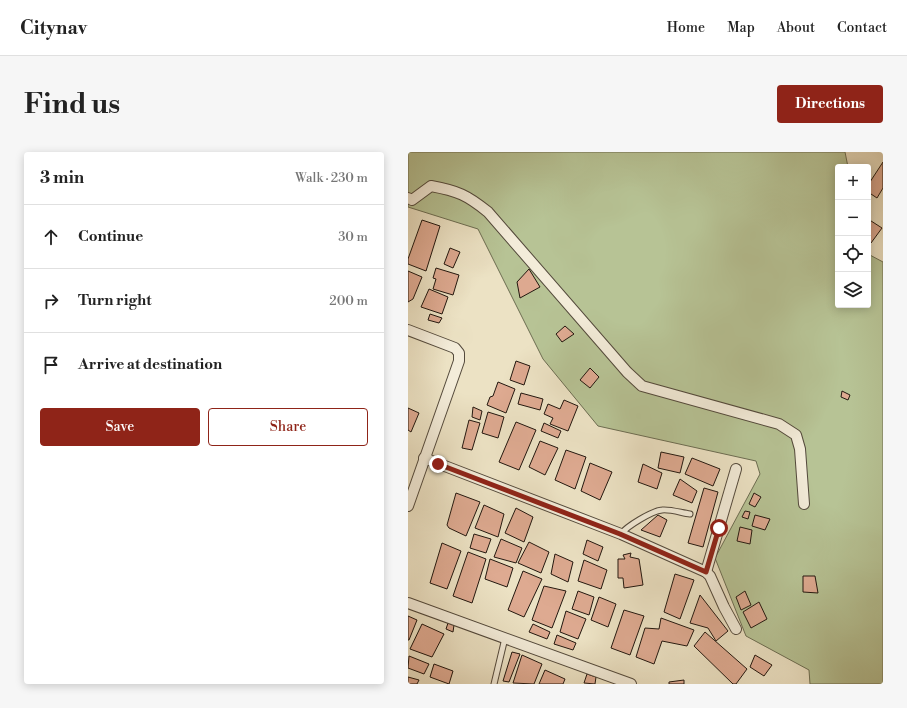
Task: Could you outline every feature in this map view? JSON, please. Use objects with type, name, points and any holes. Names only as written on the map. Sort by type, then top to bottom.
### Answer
[{"type":"street","points":[[408,198],[412,200],[431,186],[453,190],[470,197],[488,212],[627,372],[642,386],[779,424],[796,435],[800,449],[804,504]]},
{"type":"street","points":[[408,330],[455,348],[460,353],[408,506]]},
{"type":"street","points":[[424,458],[620,534],[706,572],[710,576],[736,629]]},
{"type":"street","points":[[706,572],[736,469]]},
{"type":"street","points":[[408,603],[632,684]]},
{"type":"lane","points":[[620,534],[627,528],[655,512],[663,510],[690,514]]},
{"type":"lane","points":[[494,684],[505,638]]},
{"type":"green space","points":[[408,152],[845,152],[847,164],[835,164],[835,308],[871,308],[871,256],[883,262],[883,684],[810,684],[809,670],[746,636],[715,558],[760,474],[756,461],[598,426],[543,359],[478,229],[408,207]]},
{"type":"building","points":[[883,162],[883,188],[877,198],[871,194],[871,180]]},
{"type":"building","points":[[422,220],[440,226],[426,271],[408,264],[408,259]]},
{"type":"building","points":[[871,221],[882,228],[871,243]]},
{"type":"building","points":[[450,248],[460,252],[453,268],[444,264]]},
{"type":"building","points":[[436,268],[459,275],[453,295],[433,289],[436,279],[433,278]]},
{"type":"building","points":[[529,269],[540,287],[520,298],[517,282]]},
{"type":"building","points":[[408,271],[422,277],[413,299],[408,302]]},
{"type":"building","points":[[429,289],[448,297],[442,314],[421,307]]},
{"type":"building","points":[[430,314],[442,318],[439,323],[428,320]]},
{"type":"building","points":[[565,326],[574,334],[562,342],[556,334]]},
{"type":"building","points":[[516,361],[530,366],[524,385],[510,380]]},
{"type":"building","points":[[590,368],[599,377],[590,388],[580,380]]},
{"type":"building","points":[[498,382],[515,389],[506,413],[487,405],[490,397],[493,396]]},
{"type":"building","points":[[842,391],[850,395],[848,400],[841,397]]},
{"type":"building","points":[[521,393],[543,399],[540,410],[518,404]]},
{"type":"building","points":[[564,400],[578,406],[568,431],[550,424],[553,418],[544,414],[548,404],[560,409]]},
{"type":"building","points":[[473,407],[482,411],[480,420],[472,417]]},
{"type":"building","points":[[408,408],[419,413],[411,432],[408,430]]},
{"type":"building","points":[[488,412],[504,417],[498,438],[482,433]]},
{"type":"building","points":[[469,420],[480,423],[472,450],[462,448]]},
{"type":"building","points":[[516,422],[536,430],[519,470],[499,462]]},
{"type":"building","points":[[544,423],[561,431],[558,438],[541,431]]},
{"type":"building","points":[[540,441],[558,448],[545,475],[529,467]]},
{"type":"building","points":[[566,450],[586,457],[575,489],[555,480]]},
{"type":"building","points":[[661,452],[684,457],[680,473],[658,468]]},
{"type":"building","points":[[692,458],[720,469],[713,486],[685,474]]},
{"type":"building","points":[[590,463],[612,472],[600,500],[581,491]]},
{"type":"building","points":[[643,464],[662,473],[657,489],[638,482]]},
{"type":"building","points":[[680,479],[697,491],[692,503],[673,495]]},
{"type":"building","points":[[704,488],[718,492],[703,547],[688,543]]},
{"type":"building","points":[[456,493],[480,502],[466,536],[449,528],[447,525]]},
{"type":"building","points":[[754,493],[761,497],[755,507],[749,504]]},
{"type":"building","points":[[484,505],[504,514],[498,537],[475,528]]},
{"type":"building","points":[[516,508],[533,517],[524,542],[505,533]]},
{"type":"building","points":[[745,511],[750,512],[748,519],[742,517]]},
{"type":"building","points":[[658,515],[667,520],[660,537],[641,530]]},
{"type":"building","points":[[755,515],[770,519],[765,530],[752,526]]},
{"type":"building","points":[[740,527],[752,530],[750,544],[737,541]]},
{"type":"building","points":[[474,534],[491,539],[486,553],[470,548]]},
{"type":"building","points":[[501,539],[522,548],[516,563],[494,557]]},
{"type":"building","points":[[587,540],[603,547],[598,561],[583,554]]},
{"type":"building","points":[[529,542],[549,552],[541,573],[518,563]]},
{"type":"building","points":[[442,543],[461,551],[447,589],[430,583]]},
{"type":"building","points":[[468,552],[486,559],[472,603],[453,596]]},
{"type":"building","points":[[631,553],[630,557],[639,559],[643,585],[624,588],[623,578],[618,578],[618,559],[625,559],[623,555]]},
{"type":"building","points":[[555,554],[573,562],[568,582],[551,574]]},
{"type":"building","points":[[490,559],[513,568],[507,587],[485,579]]},
{"type":"building","points":[[584,560],[607,570],[601,589],[578,581]]},
{"type":"building","points":[[523,571],[542,579],[524,617],[508,610]]},
{"type":"building","points":[[675,574],[694,580],[680,619],[664,612]]},
{"type":"building","points":[[803,576],[815,576],[818,593],[803,592]]},
{"type":"building","points":[[544,586],[566,591],[552,628],[532,620]]},
{"type":"building","points":[[578,591],[594,597],[589,615],[572,609]]},
{"type":"building","points":[[745,591],[751,605],[741,610],[736,597]]},
{"type":"building","points":[[700,595],[728,631],[716,641],[708,628],[690,623]]},
{"type":"building","points":[[599,597],[616,604],[608,627],[591,620]]},
{"type":"building","points":[[759,602],[767,619],[751,628],[743,612]]},
{"type":"building","points":[[624,610],[644,616],[630,655],[611,648]]},
{"type":"building","points":[[566,611],[586,619],[578,639],[560,632]]},
{"type":"building","points":[[408,616],[417,620],[409,640],[408,640]]},
{"type":"building","points":[[661,618],[694,630],[687,646],[662,641],[654,664],[636,657],[645,628],[659,629]]},
{"type":"building","points":[[448,623],[454,625],[453,632],[446,629]]},
{"type":"building","points":[[422,624],[444,634],[432,657],[410,649]]},
{"type":"building","points":[[533,624],[550,632],[547,639],[529,632]]},
{"type":"building","points":[[705,632],[747,669],[736,684],[733,684],[694,646]]},
{"type":"building","points":[[557,635],[576,643],[573,650],[554,644]]},
{"type":"building","points":[[512,652],[520,654],[509,682],[503,681]]},
{"type":"building","points":[[522,655],[542,664],[534,684],[513,683]]},
{"type":"building","points":[[755,655],[772,665],[764,676],[750,667]]},
{"type":"building","points":[[409,656],[429,664],[424,674],[408,668]]},
{"type":"building","points":[[434,664],[453,671],[449,684],[430,677]]},
{"type":"building","points":[[545,670],[565,679],[563,684],[539,684]]},
{"type":"building","points":[[587,674],[596,677],[595,684],[584,683]]},
{"type":"building","points":[[408,677],[419,680],[417,684],[408,684]]},
{"type":"building","points":[[684,680],[684,684],[669,684],[669,682]]},
{"type":"route","points":[[438,464],[620,534],[706,572],[719,528]]}]
